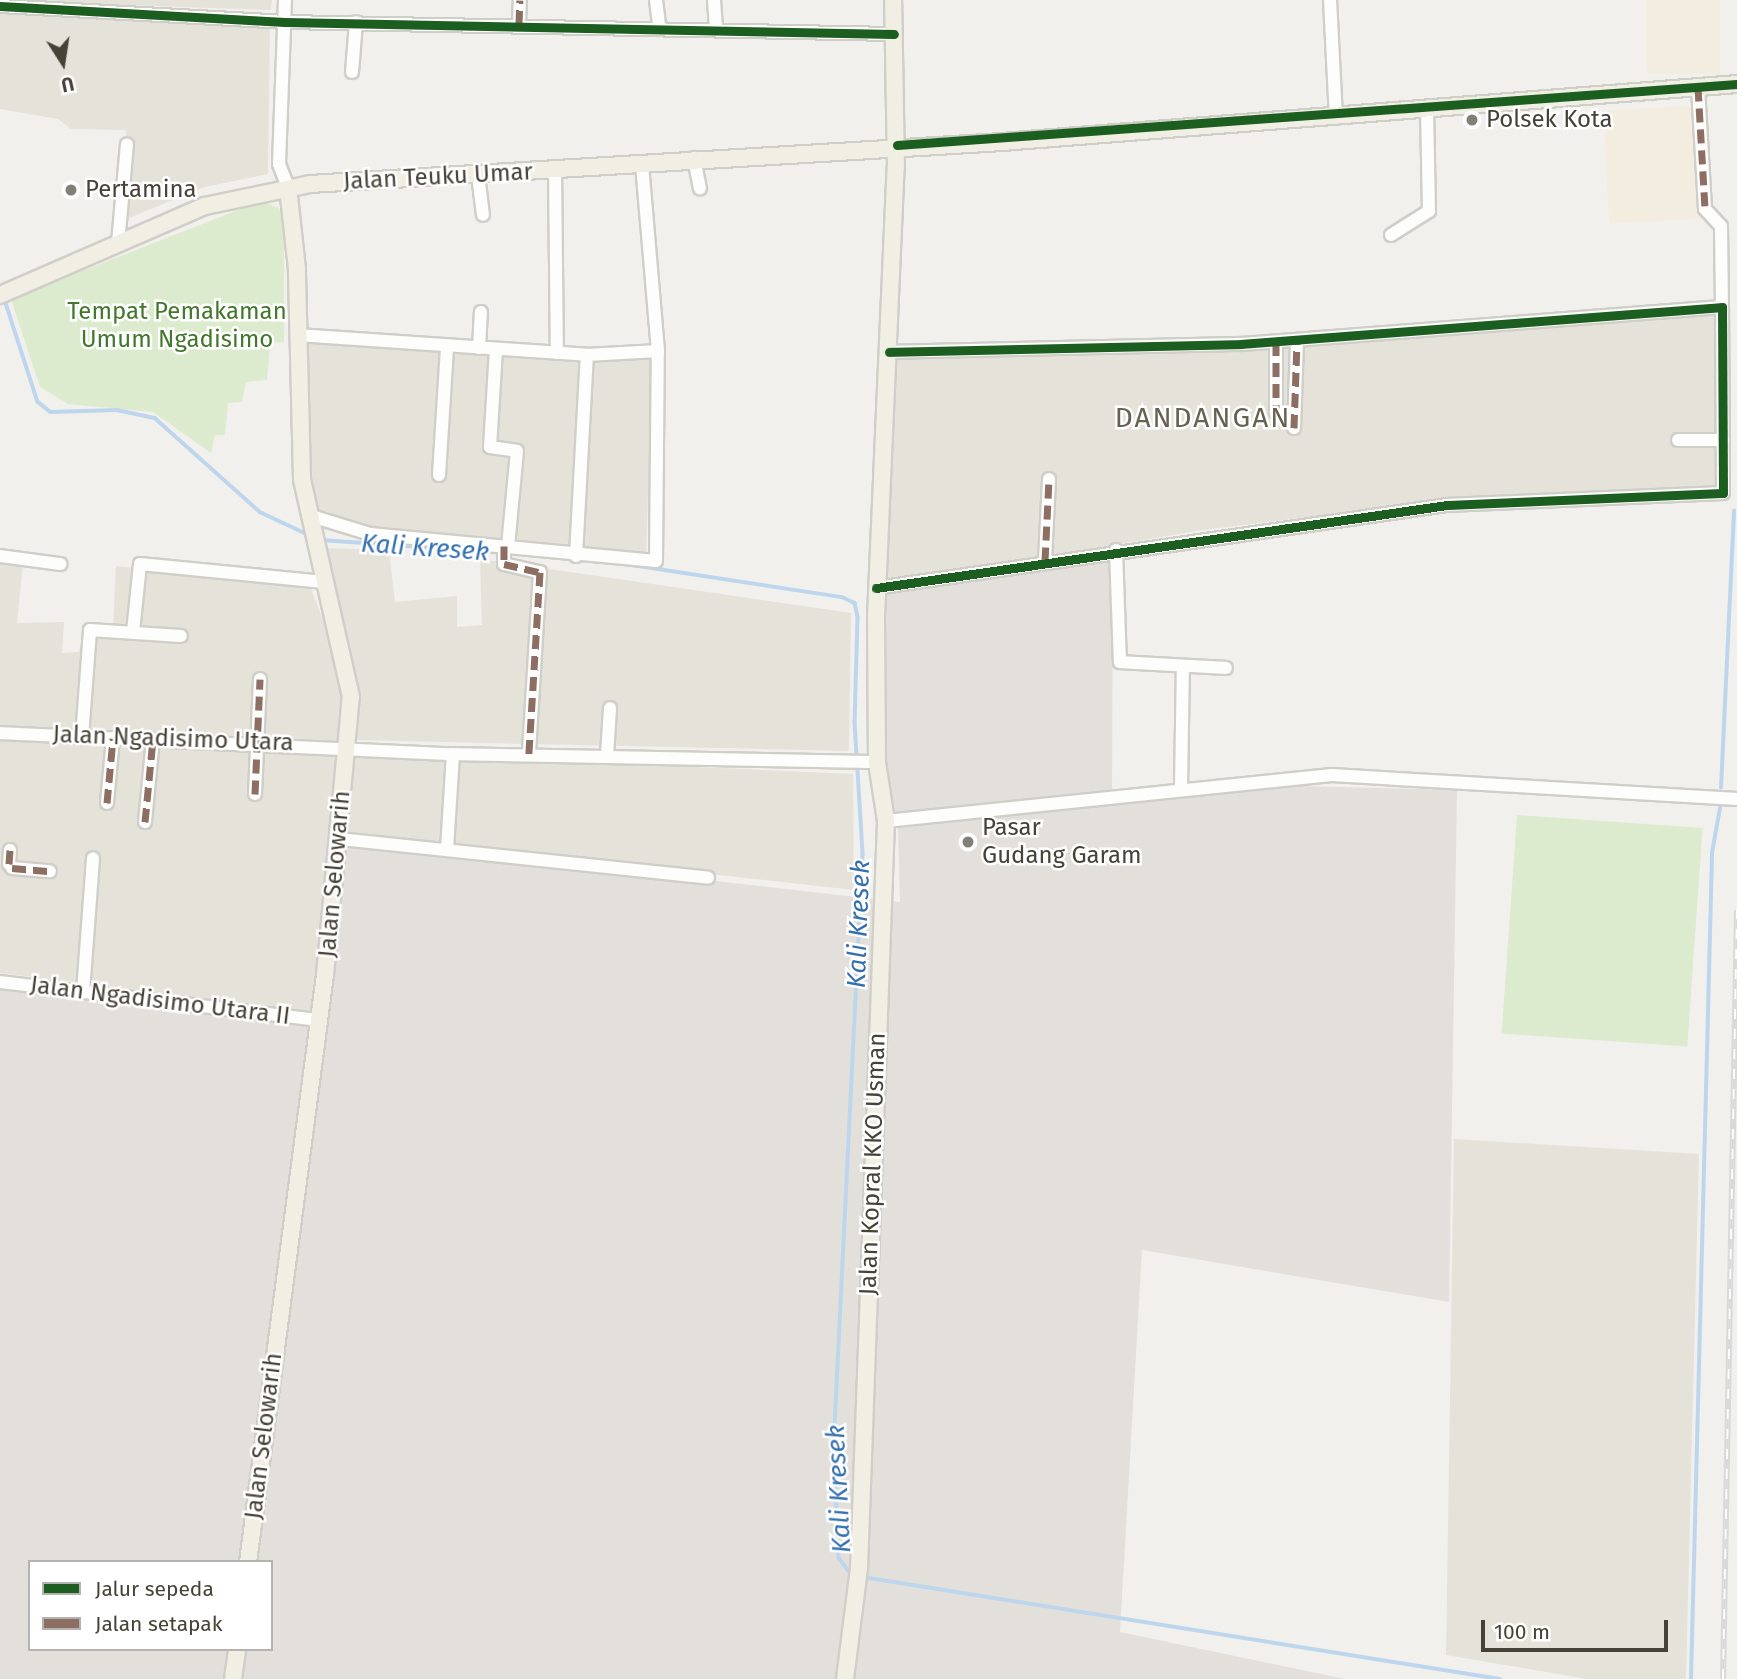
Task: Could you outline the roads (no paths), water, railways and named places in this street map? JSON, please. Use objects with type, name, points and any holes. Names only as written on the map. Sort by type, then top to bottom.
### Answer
[{"type":"main road","name":"Jalan Kopral KKO Usman","points":[[845,1679],[859,1573],[886,821],[873,763],[876,588],[897,145],[893,0]]},
{"type":"main road","name":"Jalan Teuku Umar","points":[[0,295],[205,206],[288,188],[897,145],[1336,118],[1737,84]]},
{"type":"main road","name":"Jalan Selowarih","points":[[248,1560],[320,1020],[340,839],[351,680],[314,547],[309,519],[288,188]]},
{"type":"main road","points":[[233,1679],[237,1651]]},
{"type":"street","points":[[285,0],[279,164],[288,188]]},
{"type":"street","points":[[519,24],[520,0]]},
{"type":"street","points":[[656,0],[659,26]]},
{"type":"street","points":[[715,0],[716,29]]},
{"type":"street","points":[[1330,0],[1336,118]]},
{"type":"street","points":[[0,6],[285,22],[659,26],[894,34]]},
{"type":"street","points":[[352,72],[356,22]]},
{"type":"street","points":[[876,588],[1116,550],[1447,505],[1723,494],[1721,226],[1705,209],[1698,87]]},
{"type":"street","points":[[1391,235],[1429,211],[1427,111]]},
{"type":"street","points":[[118,243],[127,144]]},
{"type":"street","points":[[694,159],[700,188]]},
{"type":"street","points":[[309,519],[370,534],[506,546],[576,556],[656,561],[659,351],[642,163]]},
{"type":"street","points":[[555,170],[557,353]]},
{"type":"street","points":[[478,175],[483,215]]},
{"type":"street","points":[[889,352],[1297,341],[1722,307]]},
{"type":"street","points":[[479,348],[481,312]]},
{"type":"street","points":[[297,335],[587,355],[659,351]]},
{"type":"street","points":[[1294,428],[1297,341]]},
{"type":"street","points":[[1276,342],[1276,413]]},
{"type":"street","points":[[439,475],[447,347]]},
{"type":"street","points":[[495,349],[490,447],[517,450],[502,562],[540,572],[529,754]]},
{"type":"street","points":[[576,556],[587,355]]},
{"type":"street","points":[[1678,440],[1723,440]]},
{"type":"street","points":[[1045,561],[1049,479]]},
{"type":"street","points":[[1116,550],[1120,662],[1226,668]]},
{"type":"street","points":[[0,556],[61,564]]},
{"type":"street","points":[[133,632],[140,564],[324,582]]},
{"type":"street","points":[[82,737],[88,632],[181,636]]},
{"type":"street","points":[[1181,788],[1184,666]]},
{"type":"street","points":[[255,794],[260,679]]},
{"type":"street","points":[[607,755],[610,708]]},
{"type":"street","name":"Jalan Ngadisimo Utara","points":[[0,733],[346,745],[453,754],[607,755],[873,763]]},
{"type":"street","points":[[107,803],[113,738]]},
{"type":"street","points":[[145,822],[153,739]]},
{"type":"street","points":[[447,849],[453,754]]},
{"type":"street","points":[[886,821],[1258,778],[1406,776],[1737,799]]},
{"type":"street","points":[[340,839],[708,878]]},
{"type":"street","points":[[10,850],[11,866],[50,871]]},
{"type":"street","points":[[83,992],[93,858]]},
{"type":"street","name":"Jalan Ngadisimo Utara II","points":[[0,982],[320,1020]]},
{"type":"waterway","name":"Kali Kresek","points":[[4,297],[38,402],[51,412],[117,410],[155,418],[260,512],[311,536]]},
{"type":"waterway","points":[[1721,788],[1734,511]]},
{"type":"waterway","name":"Kali Kresek","points":[[321,540],[533,555]]},
{"type":"waterway","name":"Kali Kresek","points":[[632,565],[842,597],[855,603],[858,617],[855,722],[863,854],[834,1447],[839,1558],[852,1575]]},
{"type":"waterway","points":[[1691,1679],[1712,853],[1720,808]]},
{"type":"waterway","name":"Kali Kresek","points":[[863,1577],[1500,1679]]},
{"type":"railway","points":[[1723,1679],[1737,910]]},
{"type":"place","name":"Polsek Kota","points":[[1472,120]]},
{"type":"place","name":"Pertamina","points":[[71,190]]},
{"type":"place","name":"Pasar Gudang Garam","points":[[968,842]]},
{"type":"district","name":"DANDANGAN","points":[[1203,418]]},
{"type":"park label","name":"Tempat Pemakaman Umum Ngadisimo","points":[[177,326]]}]
